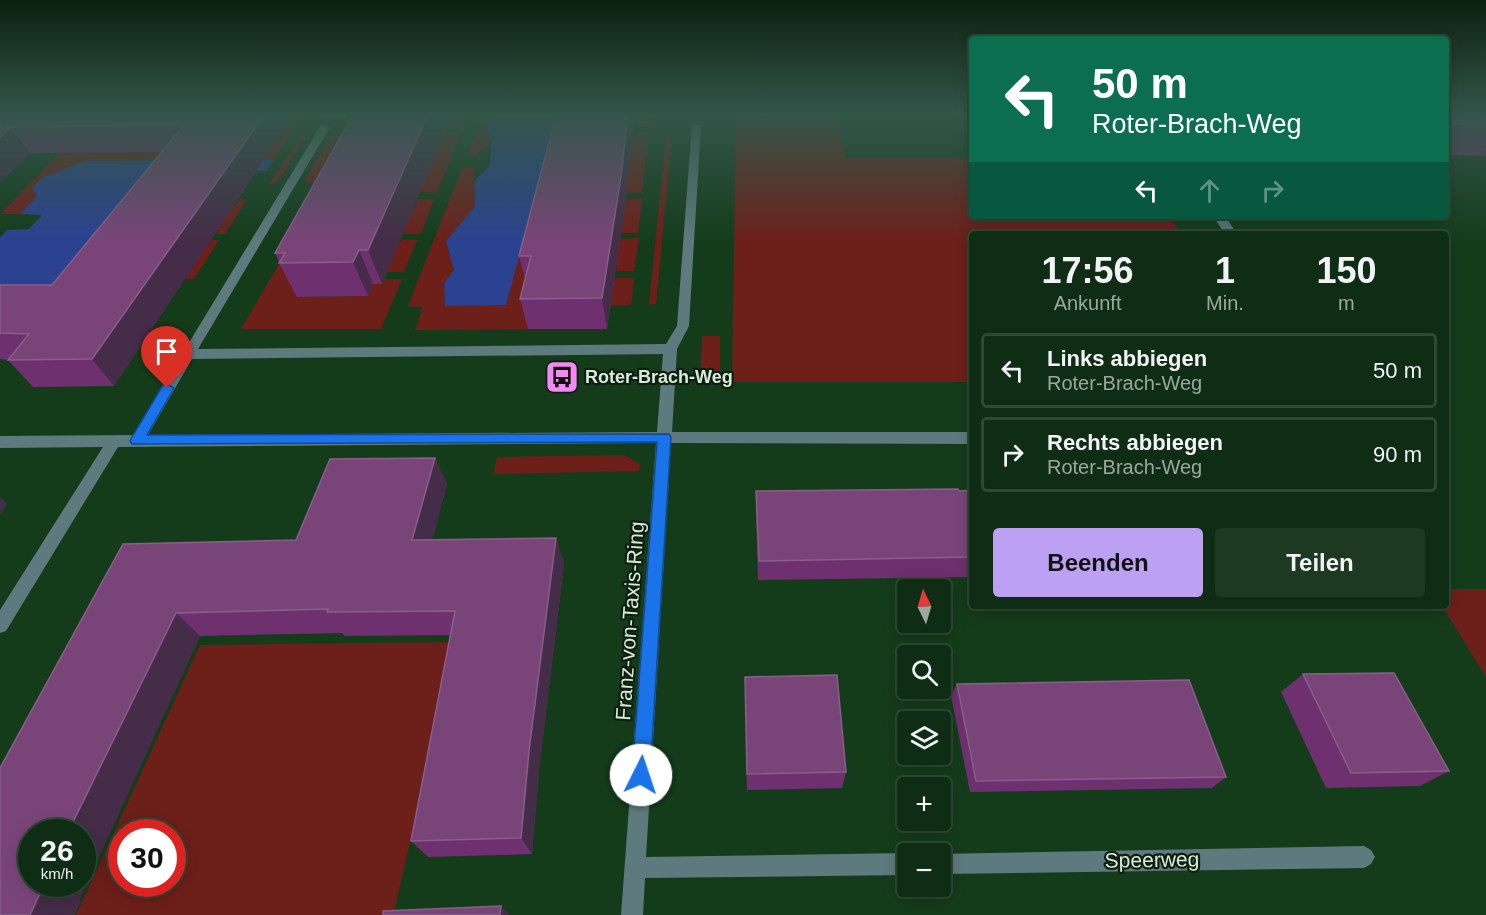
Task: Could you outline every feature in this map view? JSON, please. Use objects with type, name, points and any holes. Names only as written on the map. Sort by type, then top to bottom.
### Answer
[{"type":"street","points":[[137,441],[306,158]]},
{"type":"street","points":[[664,437],[670,349],[683,326],[694,158]]},
{"type":"street","points":[[188,354],[670,349]]},
{"type":"street","points":[[0,442],[664,437],[969,438]]},
{"type":"street","name":"Franz-von-Taxis-Ring","points":[[632,915],[664,437]]},
{"type":"street","points":[[0,625],[114,441]]},
{"type":"street","name":"Speerweg","points":[[951,863],[1364,856]]},
{"type":"street","points":[[635,868],[897,864]]},
{"type":"shaded area","points":[[55,158],[276,158],[274,160],[85,161],[38,196],[20,214],[0,214]]},
{"type":"shaded area","points":[[287,158],[293,158],[276,184],[269,184]]},
{"type":"shaded area","points":[[318,158],[451,158],[437,193],[413,191],[297,297],[367,296],[373,284],[382,284],[384,279],[402,279],[381,329],[241,329],[326,183],[304,182]]},
{"type":"shaded area","points":[[532,158],[646,158],[642,192],[627,193],[627,189],[619,189],[607,281],[614,281],[615,278],[634,278],[631,305],[534,306],[528,329],[415,330],[423,307],[408,306],[462,168],[474,168],[475,206],[446,241],[454,270],[444,283],[445,305]]},
{"type":"shaded area","points":[[664,158],[670,158],[656,304],[649,305]]},
{"type":"shaded area","points":[[735,158],[969,158],[969,219],[1172,219],[1178,231],[969,231],[969,382],[732,382]]},
{"type":"shaded area","points":[[642,198],[638,233],[621,233],[626,199]]},
{"type":"shaded area","points":[[240,199],[247,199],[225,234],[216,234],[221,226],[215,226],[228,207],[235,206]]},
{"type":"shaded area","points":[[418,199],[434,199],[421,234],[403,234],[406,226],[398,226],[405,209],[415,209]]},
{"type":"shaded area","points":[[639,238],[634,271],[616,271],[617,263],[609,263],[612,242]]},
{"type":"shaded area","points":[[212,240],[219,240],[194,279],[181,276],[202,244],[210,243]]},
{"type":"shaded area","points":[[401,240],[417,240],[404,272],[387,272],[390,244],[399,244]]},
{"type":"shaded area","points":[[702,336],[720,336],[720,383],[700,384]]},
{"type":"shaded area","points":[[624,455],[640,464],[639,471],[493,474],[497,457]]},
{"type":"shaded area","points":[[1449,589],[1486,589],[1486,677],[1444,609],[1449,609]]},
{"type":"shaded area","points":[[457,642],[393,915],[76,915],[84,897],[96,897],[96,871],[108,845],[108,897],[186,897],[186,819],[120,819],[200,645]]},
{"type":"water","points":[[490,158],[546,158],[506,305],[445,306],[444,283],[454,270],[446,241],[475,206],[475,180],[489,167]]},
{"type":"water","points":[[274,160],[266,171],[157,172],[59,292],[0,292],[0,237],[7,230],[29,229],[42,215],[20,214],[37,196],[32,188],[42,178],[85,161]]},
{"type":"building","points":[[157,158],[234,158],[92,359],[8,360],[29,334],[0,333],[0,285],[52,285]]},
{"type":"building","points":[[329,158],[409,158],[368,250],[359,250],[353,262],[279,263],[285,253],[275,253]]},
{"type":"building","points":[[545,158],[623,158],[602,298],[520,299],[531,256],[519,256]]},
{"type":"building","points":[[435,458],[412,540],[556,538],[529,751],[521,838],[411,841],[455,611],[327,612],[328,609],[176,613],[74,819],[18,819],[18,897],[38,897],[30,915],[0,915],[0,768],[123,544],[296,540],[330,459]]},
{"type":"building","points":[[969,490],[969,557],[759,561],[756,491]]},
{"type":"building","points":[[1394,673],[1449,771],[1351,773],[1303,674]]},
{"type":"building","points":[[837,675],[846,772],[747,774],[745,677]]},
{"type":"building","points":[[1189,680],[1226,777],[976,781],[957,684]]},
{"type":"building","points":[[501,906],[500,915],[383,915],[383,911]]},
{"type":"place","name":"Roter-Brach-Weg","points":[[562,377]]},
{"type":"route","points":[[167,388],[137,441],[402,441],[664,437],[641,775]]}]
